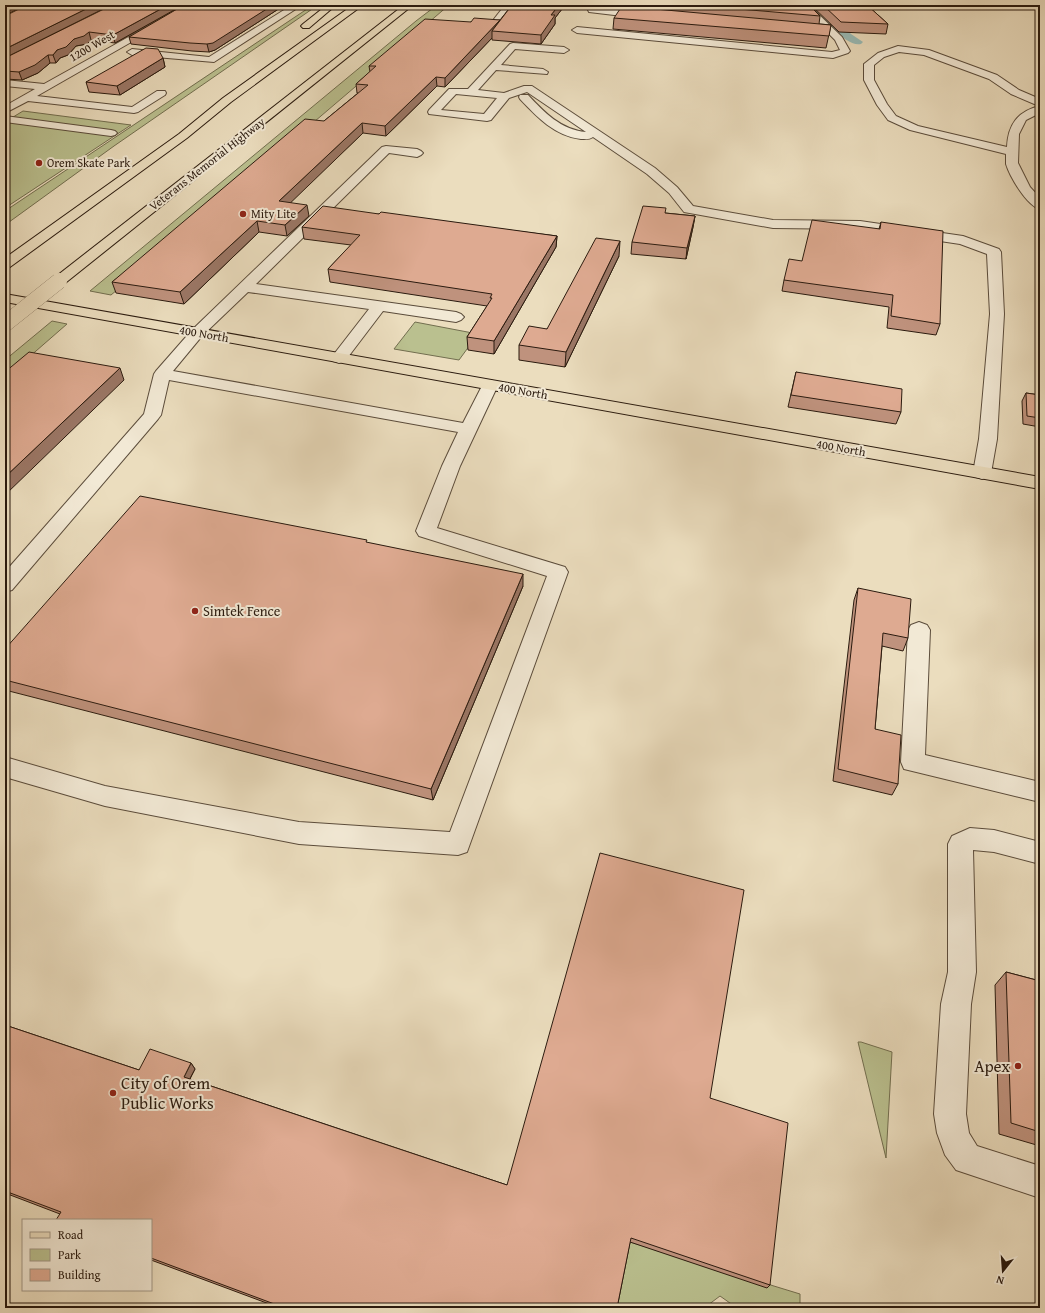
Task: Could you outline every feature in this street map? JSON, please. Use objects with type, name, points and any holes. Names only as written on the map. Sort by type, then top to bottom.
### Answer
[{"type":"main road","points":[[298,33],[332,5]]},
{"type":"main road","points":[[5,264],[182,136],[227,100],[360,5]]},
{"type":"main road","name":"Veterans Memorial Highway","points":[[5,324],[409,6]]},
{"type":"main road","points":[[280,62],[281,46]]},
{"type":"main road","name":"400 North","points":[[5,298],[1040,483]]},
{"type":"street","name":"1200 West","points":[[5,110],[111,49],[192,5]]},
{"type":"street","points":[[111,49],[211,60],[298,5]]},
{"type":"street","points":[[498,19],[510,5]]},
{"type":"street","points":[[580,27],[834,54],[845,51],[839,39],[802,6]]},
{"type":"street","points":[[457,114],[494,67],[513,46],[580,27],[620,12],[626,14],[659,15]]},
{"type":"street","points":[[556,62],[580,27]]},
{"type":"street","points":[[812,28],[828,29]]},
{"type":"street","points":[[1012,152],[971,144],[914,128],[892,118],[882,105],[869,80],[869,64],[881,55],[898,49],[926,52],[994,77],[1015,92],[1040,103]]},
{"type":"street","points":[[494,67],[543,72]]},
{"type":"street","points":[[5,83],[44,87]]},
{"type":"street","points":[[505,96],[487,118],[433,112],[453,91],[505,96],[528,88],[651,171],[673,190],[689,209],[774,224],[860,226],[963,240],[994,252],[997,314],[988,439],[982,473]]},
{"type":"street","points":[[25,98],[134,110],[161,93]]},
{"type":"street","points":[[1040,109],[1022,118],[1013,134],[1012,152],[1012,163],[1024,189],[1040,204]]},
{"type":"street","points":[[5,119],[110,133]]},
{"type":"street","points":[[5,584],[152,415],[162,374],[197,332],[386,149],[417,153]]},
{"type":"street","points":[[245,287],[456,317]]},
{"type":"street","points":[[339,358],[379,306]]},
{"type":"street","points":[[162,374],[468,429]]},
{"type":"street","points":[[5,767],[105,796],[299,833],[458,844],[558,572],[426,531],[451,466],[490,385]]},
{"type":"street","points":[[919,630],[913,762],[1040,792]]},
{"type":"street","points":[[1040,853],[994,841],[970,838],[961,844],[962,972],[956,1004],[950,1114],[956,1144],[967,1159],[1040,1182]]},
{"type":"green space","points":[[313,5],[318,5],[114,146],[5,225],[5,211]]},
{"type":"green space","points":[[437,5],[449,5],[416,35],[111,295],[90,291],[416,21]]},
{"type":"green space","points":[[23,111],[131,125],[5,208],[5,122]]},
{"type":"green space","points":[[52,321],[67,324],[5,378],[5,360]]},
{"type":"green space","points":[[415,322],[478,334],[459,360],[394,349]]},
{"type":"green space","points":[[858,1042],[892,1052],[886,1158]]},
{"type":"green space","points":[[630,1242],[800,1294],[800,1308],[737,1308],[720,1296],[704,1308],[616,1308]]},
{"type":"building","points":[[27,5],[94,5],[5,49],[5,16]]},
{"type":"building","points":[[112,5],[168,5],[113,35],[89,32],[84,36],[74,39],[66,47],[57,50],[53,55],[48,55],[35,65],[19,72],[5,71],[5,58]]},
{"type":"building","points":[[184,5],[273,5],[213,43],[190,43],[129,37]]},
{"type":"building","points":[[512,5],[559,5],[551,15],[555,15],[541,35],[492,31]]},
{"type":"building","points":[[693,5],[809,5],[820,16]]},
{"type":"building","points":[[823,5],[867,5],[888,24],[841,22]]},
{"type":"building","points":[[622,6],[831,25],[829,36],[614,18]]},
{"type":"building","points":[[474,18],[500,20],[445,78],[436,77],[385,126],[362,123],[279,201],[307,205],[285,225],[257,221],[180,292],[112,282],[305,119],[324,121],[368,85],[356,84],[376,66],[369,66],[425,19],[471,22]]},
{"type":"building","points":[[146,48],[158,49],[163,58],[117,86],[86,82]]},
{"type":"building","points":[[323,206],[379,214],[381,212],[557,236],[494,341],[467,337],[492,298],[490,298],[492,294],[328,269],[360,235],[302,227]]},
{"type":"building","points":[[643,206],[666,208],[665,213],[695,216],[687,248],[632,242]]},
{"type":"building","points":[[812,220],[880,229],[881,222],[943,231],[940,324],[891,316],[893,295],[784,280],[789,259],[802,261]]},
{"type":"building","points":[[596,238],[620,241],[566,352],[519,345],[529,326],[547,329]]},
{"type":"building","points":[[29,352],[120,368],[5,477],[5,372]]},
{"type":"building","points":[[796,372],[902,389],[901,412],[791,395]]},
{"type":"building","points":[[1026,393],[1040,395],[1040,418],[1027,416]]},
{"type":"building","points":[[140,496],[367,540],[366,542],[523,574],[431,789],[5,680],[5,649]]},
{"type":"building","points":[[858,588],[911,599],[908,638],[883,633],[875,729],[901,735],[898,784],[838,769]]},
{"type":"building","name":"City of Orem Public Works","points":[[600,853],[744,890],[710,1098],[788,1123],[770,1285],[631,1238],[617,1308],[285,1308],[152,1258],[152,1219],[57,1219],[61,1212],[5,1191],[5,1025],[139,1070],[150,1049],[191,1063],[184,1077],[507,1185]]},
{"type":"building","name":"Apex","points":[[1006,972],[1040,981],[1040,1132],[1011,1123]]},
{"type":"waterway","points":[[819,5],[847,36],[857,42]]},
{"type":"place","name":"Orem Skate Park","points":[[39,163]]},
{"type":"place","name":"Mity Lite","points":[[243,214]]},
{"type":"place","name":"Simtek Fence","points":[[195,611]]},
{"type":"place","name":"Apex","points":[[1018,1066]]},
{"type":"place","name":"City of Orem Public Works","points":[[113,1093]]}]
